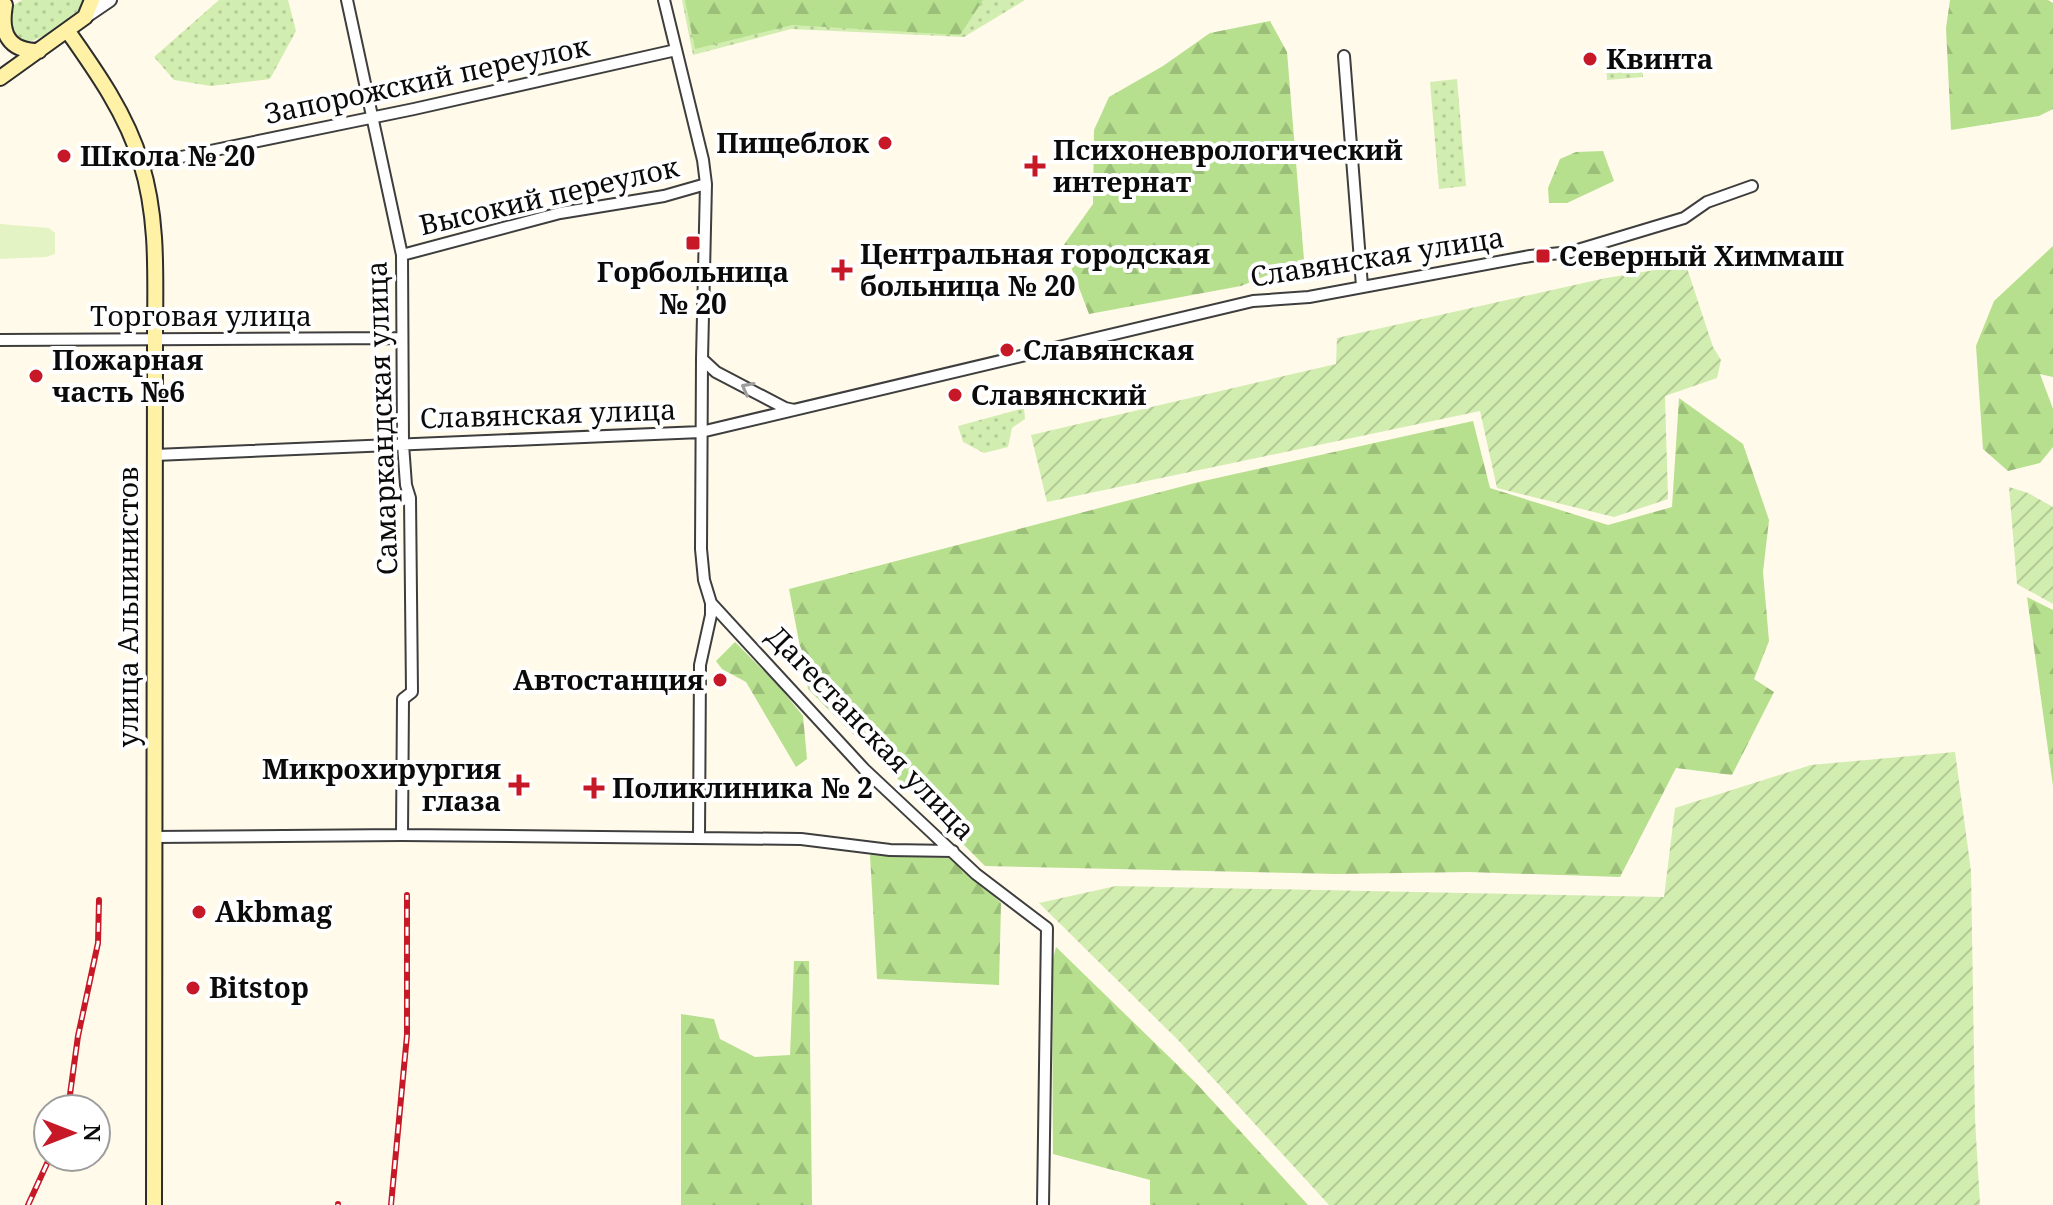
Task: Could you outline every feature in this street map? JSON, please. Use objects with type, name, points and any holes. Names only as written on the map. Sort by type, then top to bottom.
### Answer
[{"type":"main road","points":[[0,78],[85,17],[92,0]]},
{"type":"main road","points":[[6,4],[2,19],[8,37],[16,47],[39,51]]},
{"type":"main road","name":"улица Альпинистов","points":[[67,30],[130,133],[142,165],[151,212],[155,340],[154,1205]]},
{"type":"street","points":[[85,17],[110,0]]},
{"type":"street","name":"Самаркандская улица","points":[[347,0],[402,255],[403,444],[410,498],[412,658],[412,692],[403,699],[402,835]]},
{"type":"street","name":"Дагестанская улица","points":[[664,0],[703,160],[706,184],[702,565],[711,603],[711,622],[700,665],[699,837]]},
{"type":"street","name":"Запорожский переулок","points":[[142,165],[676,50]]},
{"type":"street","points":[[1344,56],[1362,286]]},
{"type":"street","name":"Высокий переулок","points":[[402,255],[560,213],[664,196],[706,184]]},
{"type":"street","name":"Славянская улица","points":[[155,455],[701,432],[1253,301],[1309,297],[1545,254],[1571,252],[1684,218],[1707,202],[1752,186]]},
{"type":"street","name":"Торговая улица","points":[[0,340],[402,338]]},
{"type":"street","points":[[702,359],[716,372],[785,408],[797,410]]},
{"type":"street","name":"Дагестанская улица","points":[[711,603],[864,769],[976,874],[1047,928],[1043,1205]]},
{"type":"street","points":[[154,837],[699,837],[801,839],[890,850],[953,851]]},
{"type":"green space","points":[[22,0],[85,0],[84,6],[53,30],[26,42],[17,39],[6,26],[11,7]]},
{"type":"green space","points":[[219,0],[288,0],[296,31],[270,79],[211,86],[174,80],[154,57]]},
{"type":"green space","points":[[682,0],[1025,0],[964,37],[791,29],[693,55]]},
{"type":"green space","points":[[685,0],[983,0],[960,35],[792,25],[695,49]]},
{"type":"green space","points":[[1950,0],[2048,0],[2053,3],[2053,109],[2039,116],[1951,130],[1946,28]]},
{"type":"green space","points":[[1270,21],[1287,52],[1304,260],[1241,286],[1089,314],[1063,246],[1093,204],[1094,130],[1109,97],[1163,66],[1210,33]]},
{"type":"green space","points":[[1641,55],[1643,77],[1607,80],[1606,58]]},
{"type":"green space","points":[[1457,79],[1466,186],[1439,189],[1430,82]]},
{"type":"green space","points":[[1603,151],[1614,181],[1567,203],[1549,203],[1548,188],[1560,159],[1576,152]]},
{"type":"green space","points":[[0,224],[49,228],[55,233],[55,254],[0,259]]},
{"type":"green space","points":[[2053,246],[2053,377],[2040,374],[2053,409],[2053,447],[2040,463],[2008,471],[1983,449],[1976,346],[1994,301]]},
{"type":"green space","points":[[1686,265],[1713,347],[1721,360],[1717,378],[1665,396],[1668,499],[1614,517],[1497,488],[1480,411],[1047,502],[1031,435],[1336,364],[1337,338],[1606,278]]},
{"type":"green space","points":[[1679,398],[1743,444],[1769,520],[1763,572],[1769,641],[1754,679],[1774,692],[1732,775],[1676,768],[1620,877],[985,866],[808,689],[789,589],[1199,482],[1473,421],[1490,488],[1608,525],[1672,507]]},
{"type":"green space","points":[[1024,408],[1025,419],[1012,428],[1008,447],[984,453],[963,442],[958,426]]},
{"type":"green space","points":[[2009,487],[2028,493],[2053,507],[2053,604],[2017,584]]},
{"type":"green space","points":[[2027,597],[2053,610],[2053,786]]},
{"type":"green space","points":[[735,642],[778,685],[803,716],[807,759],[796,767],[746,682],[722,669],[716,661]]},
{"type":"green space","points":[[1955,752],[1971,871],[1975,1119],[1980,1205],[1329,1205],[1178,1040],[1039,903],[1116,886],[1664,897],[1675,808],[1811,765]]},
{"type":"green space","points":[[870,855],[955,858],[1001,903],[999,985],[877,979]]},
{"type":"green space","points":[[1056,947],[1196,1083],[1308,1205],[1150,1205],[1150,1180],[1053,1154],[1052,963]]},
{"type":"green space","points":[[794,961],[809,961],[812,1205],[681,1205],[681,1014],[714,1019],[720,1039],[755,1057],[790,1055]]},
{"type":"railway","points":[[391,1205],[407,1035],[407,895]]},
{"type":"railway","points":[[70,1093],[78,1036],[98,943],[99,900]]},
{"type":"railway","points":[[28,1205],[43,1173]]},
{"type":"place","name":"Квинта","points":[[1590,59]]},
{"type":"place","name":"Пищеблок","points":[[885,143]]},
{"type":"place","name":"Школа № 20","points":[[64,156]]},
{"type":"place","name":"Психоневрологический интернат","points":[[1035,166]]},
{"type":"place","name":"Горбольница № 20","points":[[693,243]]},
{"type":"place","name":"Северный Химмаш","points":[[1543,256]]},
{"type":"place","name":"Центральная городская больница № 20","points":[[842,270]]},
{"type":"place","name":"Славянская","points":[[1007,350]]},
{"type":"place","name":"Пожарная часть №6","points":[[36,376]]},
{"type":"place","name":"Славянский","points":[[955,395]]},
{"type":"place","name":"Автостанция","points":[[720,680]]},
{"type":"place","name":"Микрохирургия глаза","points":[[519,785]]},
{"type":"place","name":"Поликлиника № 2","points":[[594,788]]},
{"type":"place","name":"Akbmag","points":[[199,912]]},
{"type":"place","name":"Bitstop","points":[[193,988]]}]
